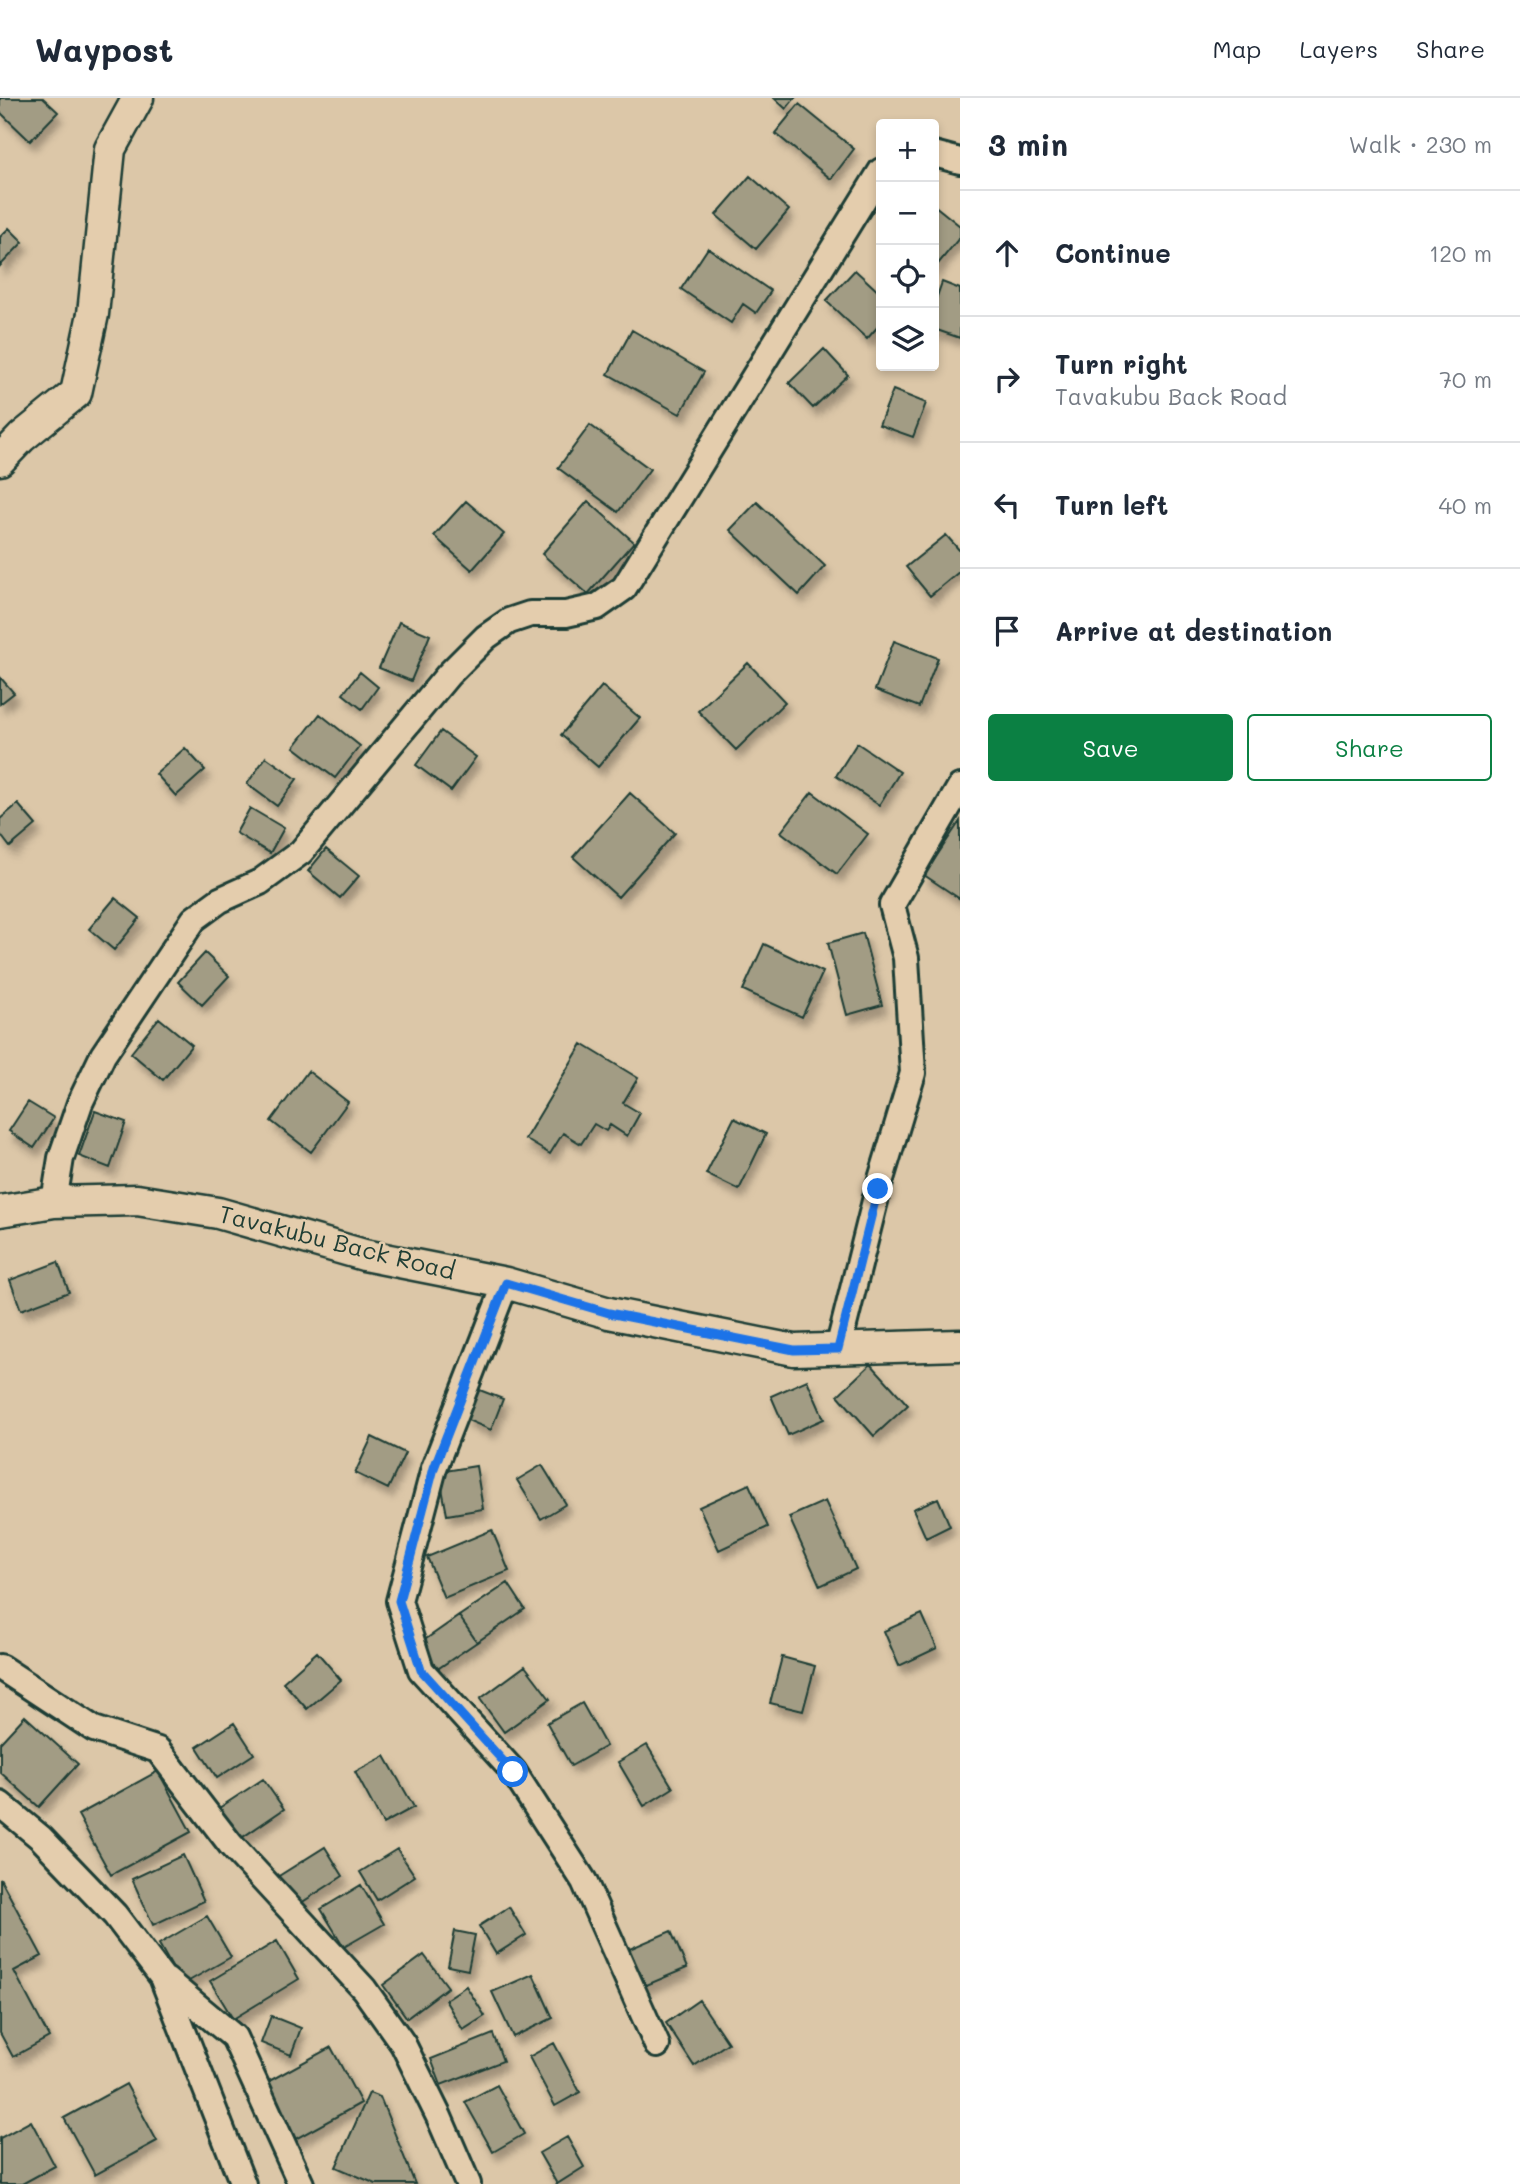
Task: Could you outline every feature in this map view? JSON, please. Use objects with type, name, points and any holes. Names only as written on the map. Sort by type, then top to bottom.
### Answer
[{"type":"street","points":[[0,460],[22,437],[76,393],[93,314],[110,149],[138,98]]},
{"type":"street","points":[[939,155],[960,161]]},
{"type":"street","points":[[54,1202],[61,1158],[80,1103],[103,1055],[185,930],[205,909],[260,882],[301,852],[448,675],[486,637],[509,621],[530,614],[566,614],[597,607],[624,588],[876,179]]},
{"type":"street","points":[[838,1349],[878,1189],[913,1073],[906,957],[892,905],[960,787]]},
{"type":"street","name":"Tavakubu Back Road","points":[[0,1211],[54,1202],[137,1200],[218,1213],[364,1255],[506,1283],[609,1313],[794,1350],[960,1345]]},
{"type":"street","points":[[506,1283],[434,1468],[399,1601],[421,1670],[513,1772],[584,1881],[657,2045]]},
{"type":"street","points":[[0,1667],[94,1729],[158,1750],[231,1845],[364,1989],[403,2044],[468,2184]]},
{"type":"street","points":[[0,1804],[41,1838],[115,1914],[162,1977],[234,2038],[302,2184]]},
{"type":"street","points":[[162,1977],[243,2184]]},
{"type":"building","points":[[0,98],[43,98],[58,112],[30,141],[0,112]]},
{"type":"building","points":[[774,98],[795,98],[786,109]]},
{"type":"building","points":[[799,104],[854,149],[831,179],[775,133]]},
{"type":"building","points":[[750,176],[789,210],[756,249],[716,215]]},
{"type":"building","points":[[939,209],[960,226],[960,237],[939,263]]},
{"type":"building","points":[[9,228],[23,242],[0,266],[0,237]]},
{"type":"building","points":[[708,248],[771,291],[756,313],[743,304],[731,323],[681,289]]},
{"type":"building","points":[[855,270],[876,289],[876,329],[867,339],[826,301]]},
{"type":"building","points":[[942,282],[960,289],[960,338],[939,331],[939,291]]},
{"type":"building","points":[[632,330],[704,372],[680,414],[608,374]]},
{"type":"building","points":[[824,349],[848,375],[813,408],[789,383]]},
{"type":"building","points":[[893,390],[926,403],[913,437],[879,425]]},
{"type":"building","points":[[590,425],[650,469],[618,512],[558,468]]},
{"type":"building","points":[[466,501],[504,534],[472,570],[434,536]]},
{"type":"building","points":[[588,501],[634,542],[588,594],[542,554]]},
{"type":"building","points":[[757,502],[825,566],[799,595],[730,530]]},
{"type":"building","points":[[946,535],[960,551],[960,571],[930,596],[906,567]]},
{"type":"building","points":[[399,622],[430,635],[411,681],[379,668]]},
{"type":"building","points":[[894,641],[938,658],[919,707],[875,690]]},
{"type":"building","points":[[748,663],[785,702],[736,750],[698,711]]},
{"type":"building","points":[[360,672],[378,687],[362,709],[343,694]]},
{"type":"building","points":[[0,677],[14,693],[0,704]]},
{"type":"building","points":[[602,686],[640,718],[598,767],[561,735]]},
{"type":"building","points":[[320,714],[360,746],[335,778],[294,747]]},
{"type":"building","points":[[441,731],[476,757],[451,791],[416,765]]},
{"type":"building","points":[[857,743],[900,772],[879,805],[836,776]]},
{"type":"building","points":[[185,748],[205,770],[176,796],[156,774]]},
{"type":"building","points":[[266,757],[297,779],[277,806],[247,784]]},
{"type":"building","points":[[812,792],[868,834],[837,874],[781,832]]},
{"type":"building","points":[[630,793],[675,833],[618,897],[573,857]]},
{"type":"building","points":[[18,804],[36,825],[10,847],[0,834],[0,819]]},
{"type":"building","points":[[250,808],[284,828],[270,853],[236,833]]},
{"type":"building","points":[[960,821],[960,899],[924,875]]},
{"type":"building","points":[[326,849],[359,876],[340,898],[308,871]]},
{"type":"building","points":[[115,898],[140,918],[114,950],[89,929]]},
{"type":"building","points":[[863,933],[882,1005],[847,1015],[828,943]]},
{"type":"building","points":[[764,944],[823,972],[802,1017],[743,990]]},
{"type":"building","points":[[205,953],[229,976],[202,1005],[178,982]]},
{"type":"building","points":[[159,1018],[192,1045],[163,1080],[131,1053]]},
{"type":"building","points":[[582,1044],[638,1078],[623,1103],[640,1113],[627,1136],[610,1125],[606,1131],[594,1124],[581,1144],[563,1133],[550,1154],[525,1139]]},
{"type":"building","points":[[308,1071],[348,1102],[311,1152],[271,1121]]},
{"type":"building","points":[[28,1102],[54,1118],[34,1148],[9,1131]]},
{"type":"building","points":[[95,1111],[126,1122],[110,1168],[79,1156]]},
{"type":"building","points":[[734,1118],[766,1134],[739,1190],[706,1174]]},
{"type":"building","points":[[58,1262],[69,1292],[21,1310],[10,1280]]},
{"type":"building","points":[[871,1364],[908,1405],[874,1436],[838,1395]]},
{"type":"building","points":[[807,1380],[824,1419],[788,1435],[771,1396]]},
{"type":"building","points":[[477,1389],[503,1399],[491,1430],[465,1419]]},
{"type":"building","points":[[372,1437],[405,1453],[388,1489],[355,1473]]},
{"type":"building","points":[[542,1465],[566,1504],[541,1519],[517,1480]]},
{"type":"building","points":[[476,1466],[483,1509],[447,1515],[439,1472]]},
{"type":"building","points":[[749,1484],[768,1527],[719,1550],[699,1507]]},
{"type":"building","points":[[938,1498],[950,1526],[926,1538],[913,1509]]},
{"type":"building","points":[[825,1501],[856,1569],[820,1586],[789,1517]]},
{"type":"building","points":[[492,1530],[509,1571],[444,1598],[427,1557]]},
{"type":"building","points":[[508,1583],[525,1609],[477,1642],[459,1616]]},
{"type":"building","points":[[922,1614],[937,1648],[899,1666],[884,1631]]},
{"type":"building","points":[[459,1616],[477,1642],[433,1672],[416,1646]]},
{"type":"building","points":[[317,1652],[341,1680],[307,1709],[283,1682]]},
{"type":"building","points":[[782,1657],[815,1666],[803,1711],[770,1703]]},
{"type":"building","points":[[525,1666],[550,1699],[504,1732],[480,1699]]},
{"type":"building","points":[[582,1703],[606,1746],[571,1766],[547,1723]]},
{"type":"building","points":[[25,1716],[78,1764],[39,1807],[0,1772],[0,1743]]},
{"type":"building","points":[[234,1723],[254,1754],[217,1778],[197,1747]]},
{"type":"building","points":[[647,1745],[673,1788],[644,1806],[618,1762]]},
{"type":"building","points":[[385,1756],[414,1807],[383,1824],[355,1772]]},
{"type":"building","points":[[158,1771],[191,1832],[111,1875],[78,1815]]},
{"type":"building","points":[[263,1779],[284,1809],[237,1841],[216,1810]]},
{"type":"building","points":[[325,1847],[343,1876],[293,1908],[274,1879]]},
{"type":"building","points":[[397,1849],[415,1876],[377,1900],[360,1872]]},
{"type":"building","points":[[183,1855],[204,1901],[153,1925],[132,1879]]},
{"type":"building","points":[[0,1878],[42,1956],[14,1971],[49,2037],[13,2057],[0,2033]]},
{"type":"building","points":[[361,1885],[384,1924],[344,1947],[321,1909]]},
{"type":"building","points":[[509,1907],[526,1935],[496,1954],[479,1926]]},
{"type":"building","points":[[207,1916],[231,1957],[182,1985],[159,1944]]},
{"type":"building","points":[[455,1931],[475,1935],[468,1970],[448,1966]]},
{"type":"building","points":[[671,1931],[687,1968],[642,1987],[627,1950]]},
{"type":"building","points":[[277,1941],[299,1979],[233,2019],[210,1981]]},
{"type":"building","points":[[424,1955],[448,1987],[407,2018],[383,1985]]},
{"type":"building","points":[[533,1974],[553,2018],[513,2037],[492,1992]]},
{"type":"building","points":[[466,1986],[485,2016],[463,2030],[445,2000]]},
{"type":"building","points":[[699,2000],[728,2043],[694,2066],[666,2023]]},
{"type":"building","points":[[271,2016],[301,2028],[291,2055],[261,2043]]},
{"type":"building","points":[[493,2034],[503,2061],[441,2085],[431,2059]]},
{"type":"building","points":[[554,2043],[580,2092],[555,2106],[529,2057]]},
{"type":"building","points":[[331,2047],[361,2103],[292,2141],[262,2085]]},
{"type":"building","points":[[126,2084],[157,2141],[95,2175],[64,2118]]},
{"type":"building","points":[[497,2085],[524,2134],[493,2152],[465,2102]]},
{"type":"building","points":[[369,2093],[380,2097],[415,2184],[376,2184],[336,2167]]},
{"type":"building","points":[[31,2121],[55,2166],[22,2184],[0,2184],[0,2138]]},
{"type":"building","points":[[567,2137],[584,2167],[557,2184],[539,2153]]},
{"type":"route","points":[[513,1772],[421,1670],[399,1601],[434,1468],[506,1283],[609,1313],[794,1350],[838,1349],[878,1189]]}]
